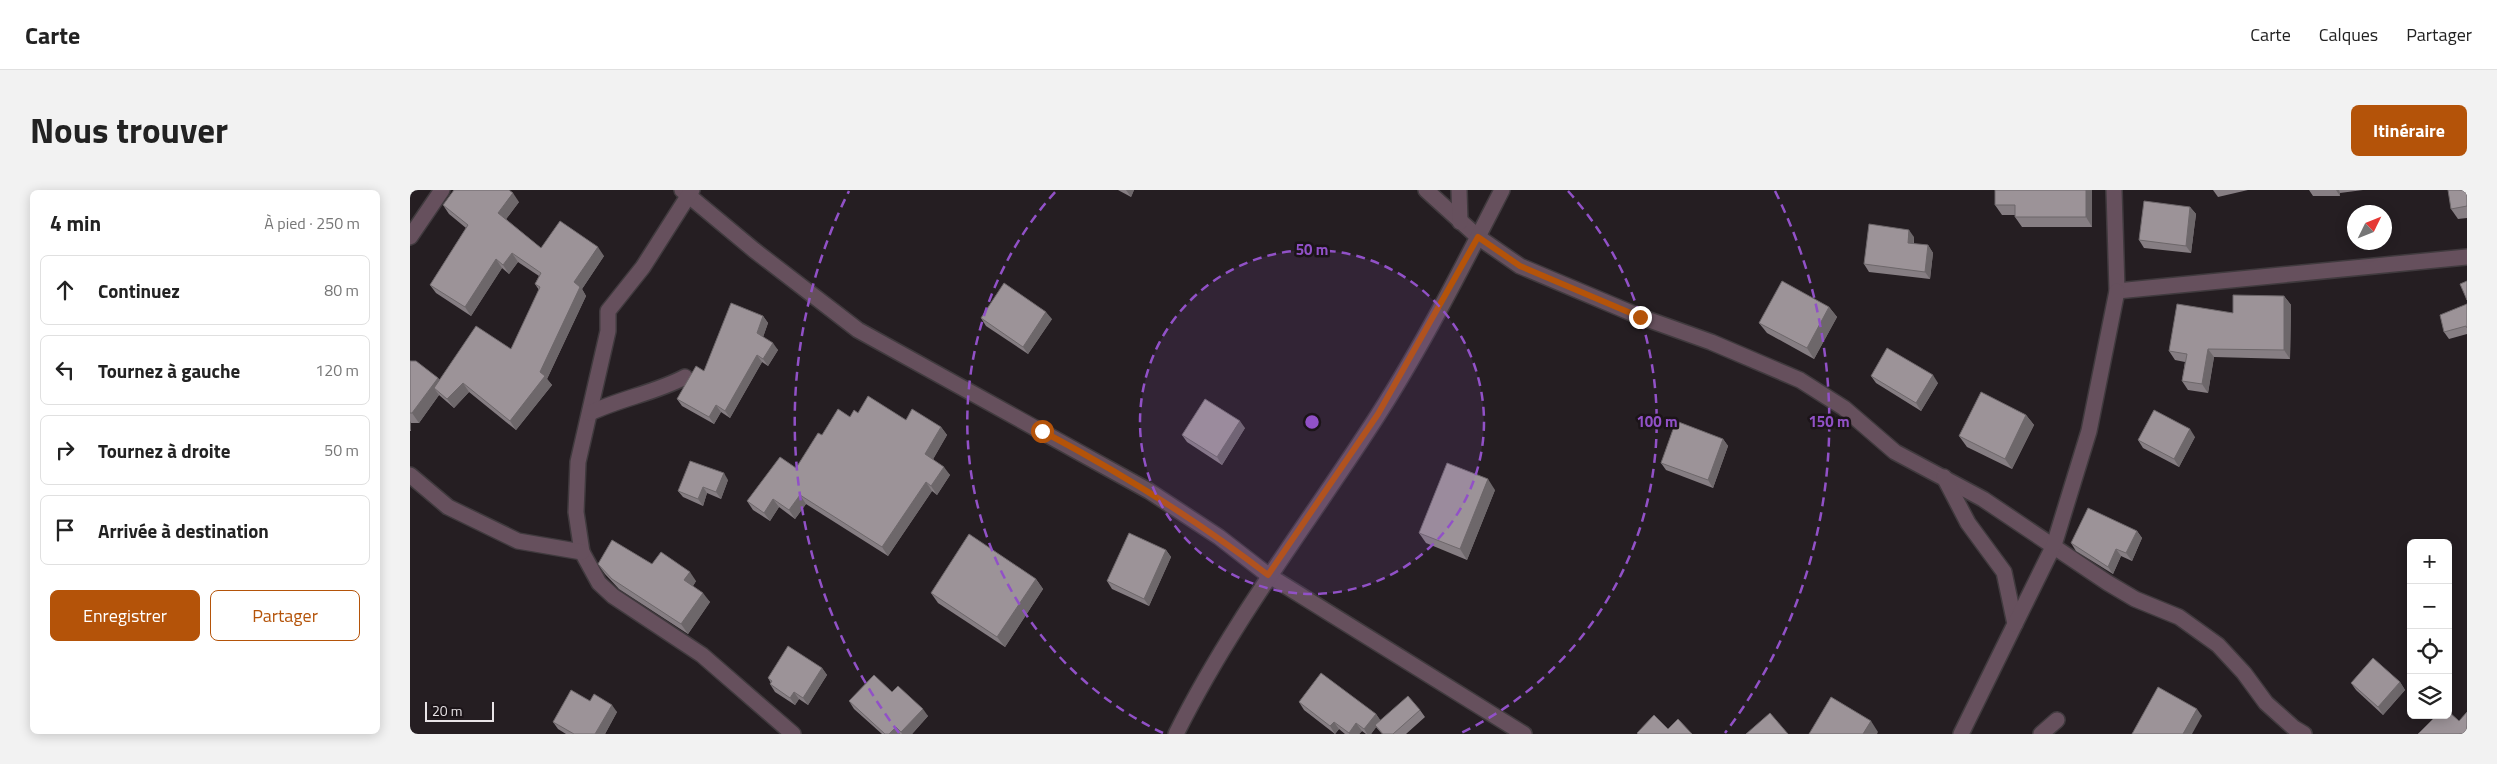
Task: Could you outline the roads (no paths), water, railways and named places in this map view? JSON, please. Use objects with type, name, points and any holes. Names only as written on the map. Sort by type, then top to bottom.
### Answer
[{"type":"street","points":[[410,237],[442,190]]},
{"type":"street","points":[[1426,190],[1478,237],[1520,266],[1640,317],[1711,342],[1800,380],[1844,408],[1895,452],[1983,499],[2108,583],[2136,599],[2179,617],[2218,645],[2244,673],[2266,703],[2294,728],[2304,734]]},
{"type":"street","points":[[1459,190],[1460,222]]},
{"type":"street","points":[[1176,734],[1268,575],[1378,414],[1478,237],[1502,190]]},
{"type":"street","points":[[1961,734],[2054,545],[2089,430],[2117,290],[2114,190]]},
{"type":"street","points":[[793,734],[702,655],[613,596],[598,583],[582,552],[576,512],[578,462],[608,330],[608,311],[642,267],[688,192],[754,250],[858,330],[1148,491],[1219,536],[1268,575],[1524,734]]},
{"type":"street","points":[[2117,290],[2467,257]]},
{"type":"street","points":[[590,413],[615,401],[665,387],[685,377]]},
{"type":"street","points":[[410,475],[448,507],[518,542],[582,552]]},
{"type":"street","points":[[1944,477],[1968,523],[2004,572],[2016,624]]},
{"type":"street","points":[[2041,734],[2057,720]]}]
